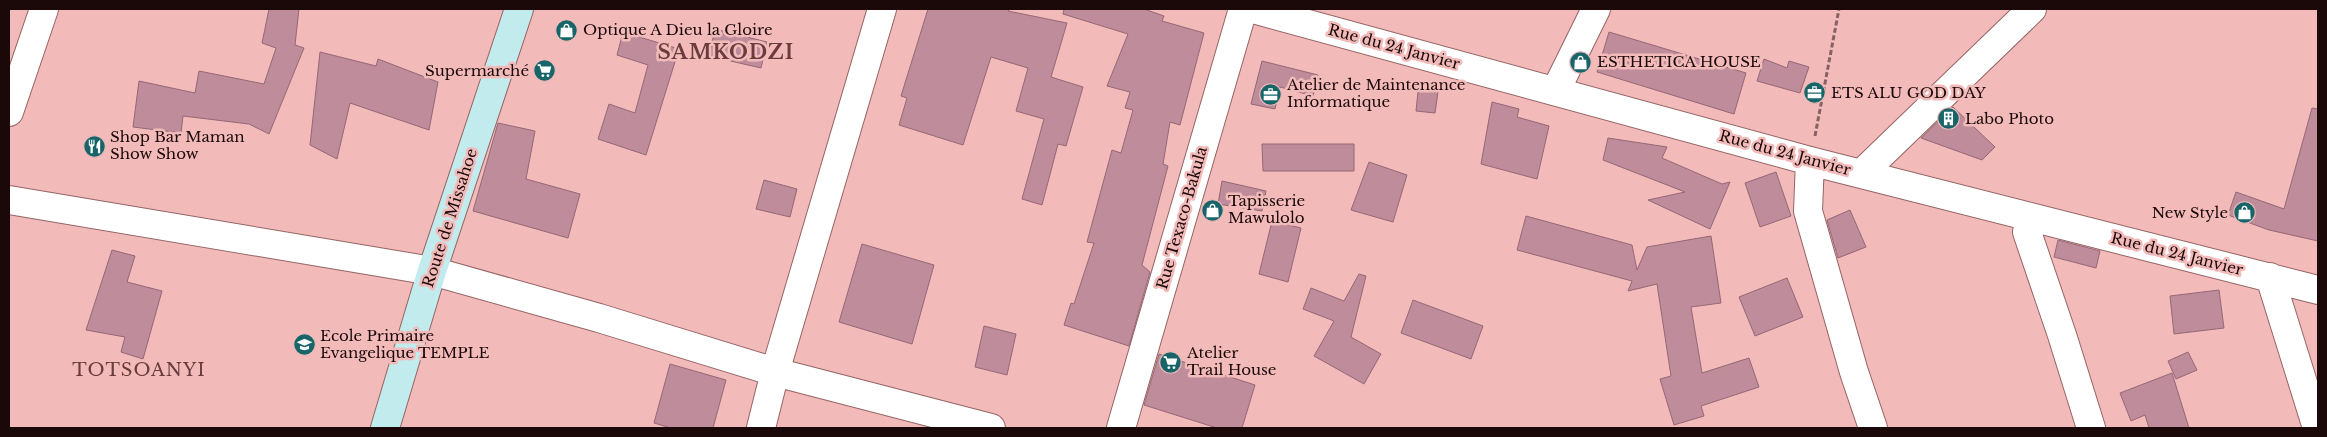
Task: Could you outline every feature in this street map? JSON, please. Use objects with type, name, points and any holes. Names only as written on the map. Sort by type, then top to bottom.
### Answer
[{"type":"main road","name":"Route de Missahoe","points":[[385,428],[432,271],[519,9]]},
{"type":"street","points":[[9,112],[44,9]]},
{"type":"street","points":[[761,428],[774,372],[882,9]]},
{"type":"street","name":"Rue Texaco-Bakula","points":[[1121,428],[1243,9]]},
{"type":"street","name":"Rue du 24 Janvier","points":[[1253,9],[1556,90],[1810,161],[1862,172],[2030,218],[2318,290]]},
{"type":"street","points":[[1556,90],[1596,9]]},
{"type":"street","points":[[1862,172],[2032,9]]},
{"type":"street","points":[[1810,161],[1808,211],[1854,372],[1873,428]]},
{"type":"street","points":[[9,200],[432,271],[599,318],[774,372],[990,428]]},
{"type":"street","points":[[2030,218],[2027,232],[2092,428]]},
{"type":"street","points":[[2270,277],[2317,428]]},
{"type":"path","points":[[1810,161],[1839,9]]},
{"type":"building","points":[[269,9],[299,9],[295,45],[304,48],[269,134],[249,124],[183,116],[181,133],[133,127],[139,81],[195,93],[199,71],[264,84],[276,48],[262,43]]},
{"type":"building","points":[[928,9],[1010,9],[1008,11],[1067,23],[1051,77],[1083,87],[1066,146],[1058,144],[1042,205],[1022,199],[1044,119],[1016,111],[1028,68],[991,57],[963,145],[899,125],[907,98],[901,96]]},
{"type":"building","points":[[1064,9],[1144,9],[1164,16],[1162,21],[1204,33],[1180,125],[1170,122],[1163,164],[1168,166],[1142,265],[1150,272],[1129,346],[1064,325],[1071,303],[1074,304],[1094,243],[1087,242],[1112,150],[1121,153],[1133,110],[1125,108],[1130,92],[1107,86],[1128,34],[1063,14]]},
{"type":"building","points":[[715,29],[767,42],[761,68],[709,56]]},
{"type":"building","points":[[623,32],[679,49],[646,155],[598,139],[609,104],[635,113],[648,65],[617,55]]},
{"type":"building","points":[[1609,32],[1746,73],[1734,114],[1597,72]]},
{"type":"building","points":[[320,52],[376,66],[378,59],[438,82],[429,130],[350,103],[337,159],[310,145]]},
{"type":"building","points":[[1764,59],[1787,68],[1789,61],[1809,67],[1800,93],[1757,81]]},
{"type":"building","points":[[1262,61],[1318,75],[1313,96],[1280,87],[1275,109],[1251,104]]},
{"type":"building","points":[[1419,82],[1439,85],[1435,113],[1416,111]]},
{"type":"building","points":[[1492,102],[1519,109],[1517,117],[1549,126],[1537,179],[1481,164]]},
{"type":"building","name":"Labo Photo","points":[[1953,107],[1995,147],[1982,160],[1921,138]]},
{"type":"building","points":[[2312,108],[2318,109],[2318,241],[2269,230],[2228,215],[2236,192],[2284,209]]},
{"type":"building","points":[[498,123],[535,131],[526,179],[580,194],[568,238],[473,211]]},
{"type":"building","points":[[1608,138],[1667,147],[1662,158],[1722,184],[1730,182],[1710,229],[1648,200],[1685,192],[1603,160]]},
{"type":"building","points":[[1262,144],[1354,144],[1354,171],[1263,171]]},
{"type":"building","points":[[1369,162],[1407,175],[1393,222],[1351,210]]},
{"type":"building","points":[[1776,172],[1791,216],[1760,227],[1745,183]]},
{"type":"building","points":[[764,180],[797,189],[790,217],[756,209]]},
{"type":"building","points":[[1222,181],[1266,191],[1262,211],[1218,204]]},
{"type":"building","points":[[1850,210],[1866,247],[1838,258],[1827,220]]},
{"type":"building","points":[[1526,216],[1632,245],[1637,270],[1647,247],[1711,236],[1721,303],[1691,307],[1702,373],[1749,358],[1759,387],[1701,406],[1704,416],[1674,425],[1660,379],[1671,376],[1657,284],[1628,291],[1632,281],[1517,250]]},
{"type":"building","points":[[1272,221],[1301,228],[1288,282],[1259,274]]},
{"type":"building","points":[[2058,240],[2100,251],[2096,268],[2054,257]]},
{"type":"building","points":[[862,244],[934,265],[912,344],[839,322]]},
{"type":"building","points":[[112,250],[135,256],[127,282],[162,291],[143,359],[121,352],[125,337],[86,330]]},
{"type":"building","points":[[1359,274],[1366,276],[1351,337],[1381,354],[1364,384],[1314,356],[1334,321],[1303,309],[1311,288],[1344,301]]},
{"type":"building","points":[[1787,278],[1803,317],[1755,336],[1739,297]]},
{"type":"building","points":[[2219,290],[2224,328],[2174,334],[2170,296]]},
{"type":"building","points":[[1413,300],[1483,326],[1471,359],[1401,333]]},
{"type":"building","points":[[984,326],[1016,334],[1007,375],[975,367]]},
{"type":"building","points":[[2188,352],[2197,370],[2176,379],[2168,361]]},
{"type":"building","points":[[1159,354],[1255,385],[1242,428],[1217,428],[1144,405]]},
{"type":"building","points":[[670,364],[726,380],[713,428],[671,428],[654,423]]},
{"type":"building","points":[[2172,373],[2189,428],[2149,428],[2145,415],[2131,421],[2120,393]]},
{"type":"place","name":"Optique A Dieu la Gloire","points":[[567,30]]},
{"type":"place","name":"ESTHETICA HOUSE","points":[[1581,62]]},
{"type":"place","name":"Supermarché","points":[[545,71]]},
{"type":"place","name":"ETS ALU GOD DAY","points":[[1815,93]]},
{"type":"place","name":"Atelier de Maintenance Informatique","points":[[1271,94]]},
{"type":"place","name":"Labo Photo","points":[[1949,119]]},
{"type":"place","name":"Shop Bar Maman Show Show","points":[[94,146]]},
{"type":"place","name":"Tapisserie Mawulolo","points":[[1212,210]]},
{"type":"place","name":"New Style","points":[[2244,213]]},
{"type":"place","name":"Ecole Primaire Evangelique TEMPLE","points":[[304,345]]},
{"type":"place","name":"Atelier Trail House","points":[[1171,362]]},
{"type":"district","name":"SAMKODZI","points":[[726,52]]},
{"type":"district","name":"TOTSOANYI","points":[[139,370]]}]
